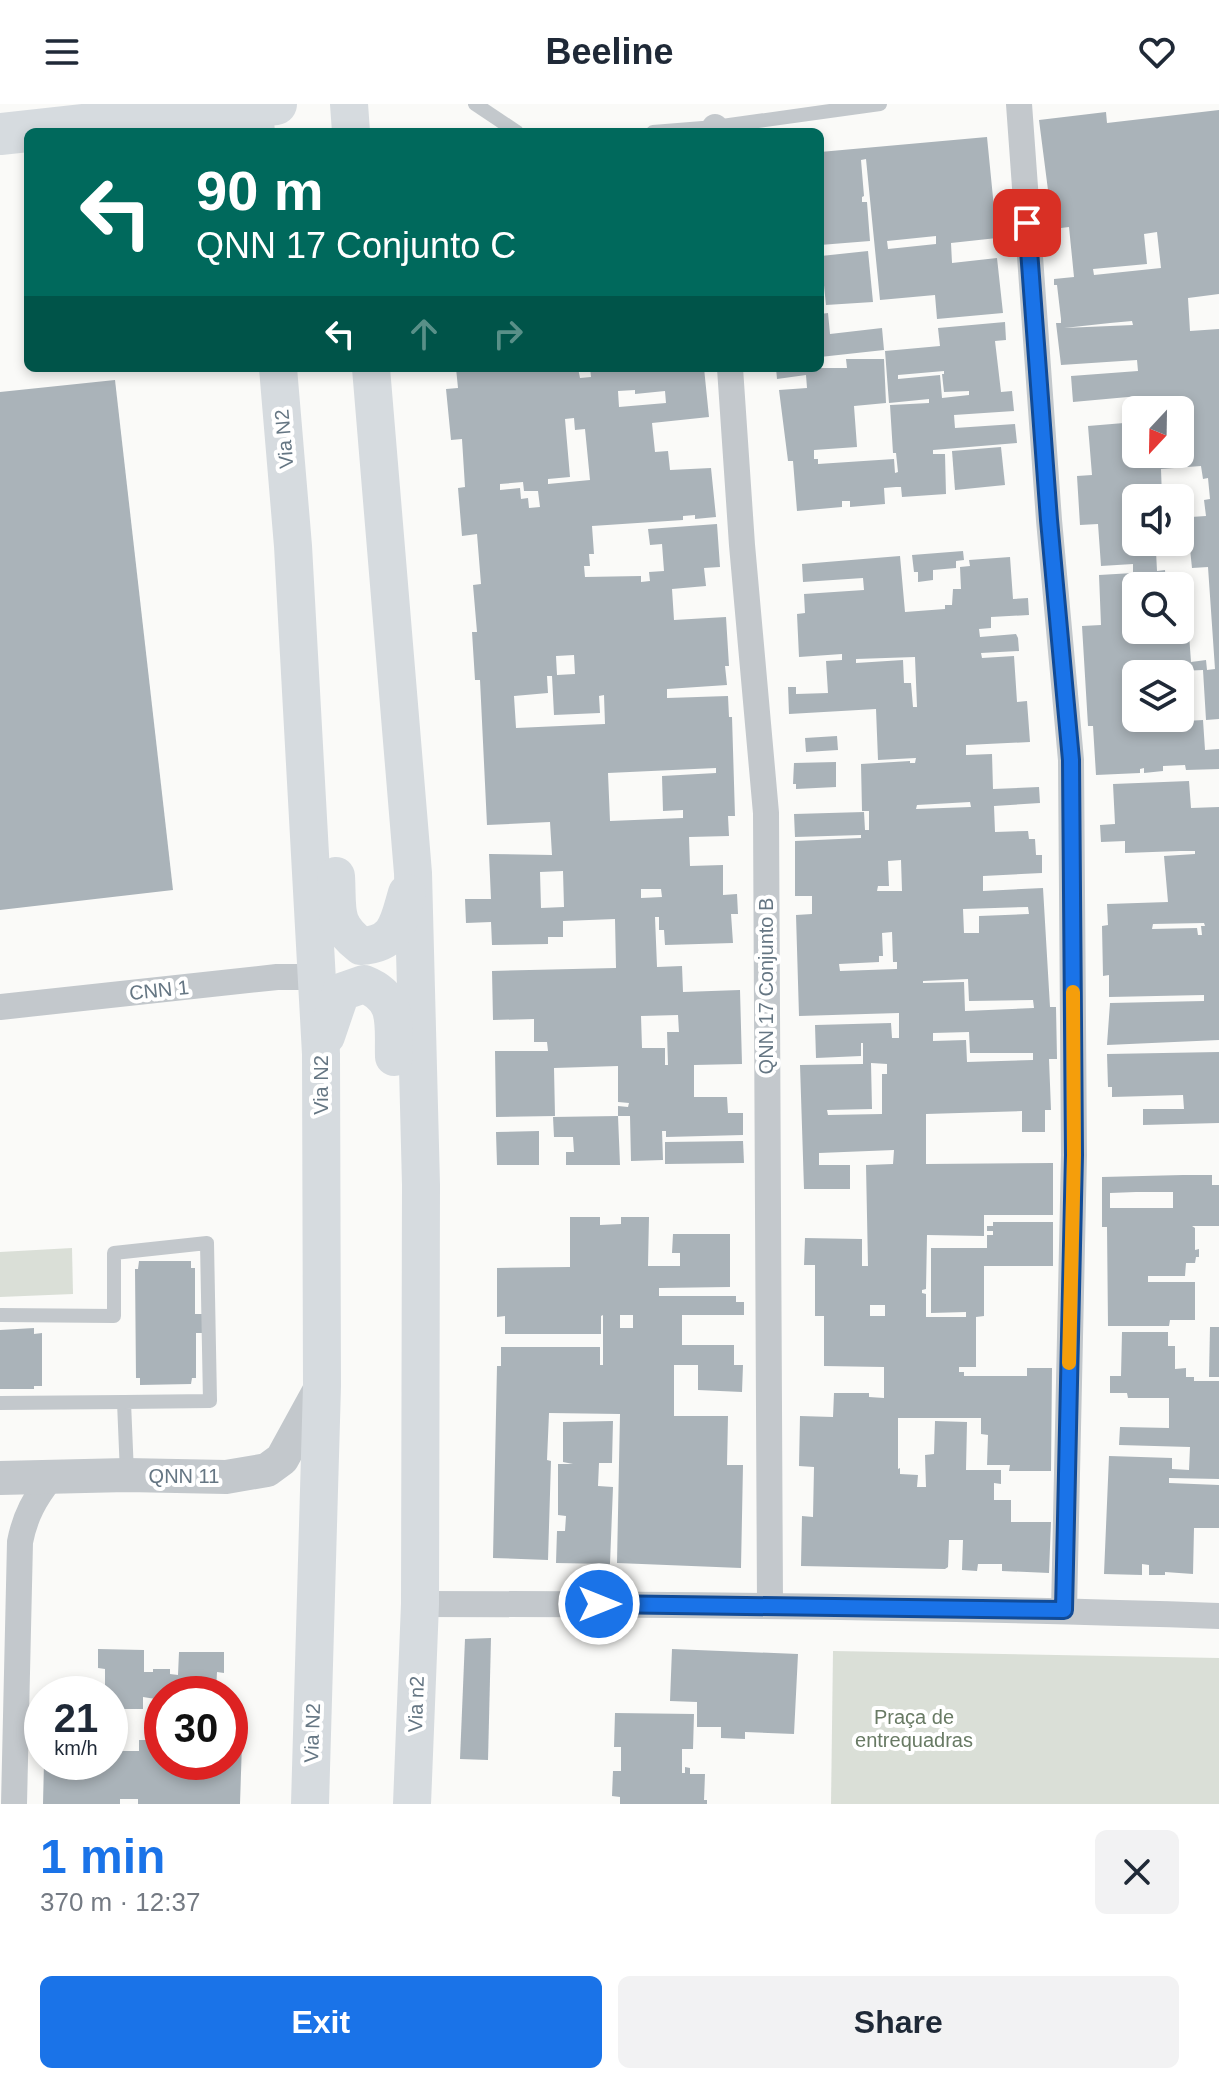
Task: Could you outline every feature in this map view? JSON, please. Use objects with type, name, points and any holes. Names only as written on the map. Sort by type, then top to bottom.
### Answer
[{"type":"main road","points":[[349,104],[351,128]]},
{"type":"main road","points":[[71,128],[260,112]]},
{"type":"main road","points":[[0,134],[24,132]]},
{"type":"main road","name":"Via N2","points":[[278,372],[293,546],[321,1054],[322,1386],[310,1804]]},
{"type":"main road","points":[[371,372],[413,873],[421,1185],[420,1604]]},
{"type":"main road","points":[[293,546],[325,672],[339,920],[345,934],[361,946],[377,945],[392,937],[413,873]]},
{"type":"main road","points":[[321,1054],[332,1012],[341,992],[364,984],[386,997],[393,1014],[395,1197],[420,1410]]},
{"type":"main road","name":"Via n2","points":[[412,1804],[420,1604]]},
{"type":"street","points":[[1019,104],[1049,520],[1071,760],[1074,1155],[1064,1610]]},
{"type":"street","name":"QNN 17 Conjunto B","points":[[730,372],[766,813],[770,1605]]},
{"type":"street","name":"CNN 1","points":[[0,1007],[277,977],[318,977]]},
{"type":"street","name":"QNN 11","points":[[0,1478],[127,1475],[226,1477],[267,1470],[282,1459],[322,1386]]},
{"type":"street","points":[[14,1804],[20,1542],[28,1512],[51,1478]]},
{"type":"street","points":[[420,1604],[770,1605],[1219,1616]]},
{"type":"lane","points":[[475,104],[511,128]]},
{"type":"lane","points":[[728,128],[880,104]]},
{"type":"lane","points":[[0,1315],[114,1316],[114,1253],[207,1243],[210,1401],[0,1403]]},
{"type":"lane","points":[[124,1402],[127,1475]]},
{"type":"green space","points":[[72,1248],[73,1294],[0,1297],[0,1252]]},
{"type":"green space","name":"Praça de entrequadras","points":[[833,1651],[1219,1658],[1219,1804],[831,1804]]},
{"type":"building","points":[[1219,110],[1219,294],[1188,298],[1190,331],[1219,329],[1219,719],[1206,720],[1203,670],[1194,670],[1194,662],[1206,660],[1207,670],[1215,669],[1208,567],[1192,568],[1191,556],[1194,556],[1194,517],[1206,516],[1204,500],[1210,499],[1208,478],[1203,479],[1201,466],[1194,467],[1194,396],[1122,396],[1073,402],[1071,376],[1138,371],[1137,360],[1061,365],[1056,323],[1061,323],[1061,319],[1054,279],[1074,277],[1069,227],[1053,229],[1039,120],[1106,112],[1107,123]],"holes":[[[1157,232],[1161,268],[1094,275],[1093,269],[1147,264],[1144,234]],[[1132,321],[1133,325],[1064,328]]]},
{"type":"building","points":[[987,137],[997,238],[951,243],[952,263],[997,258],[1003,313],[937,319],[935,295],[880,300],[866,159],[861,160],[862,202],[867,202],[870,241],[824,245],[824,152]],"holes":[[[936,236],[936,244],[888,249],[887,241]]]},
{"type":"building","points":[[868,251],[873,302],[826,305],[824,256]]},
{"type":"building","points":[[828,313],[830,334],[882,328],[884,350],[824,357],[824,314]]},
{"type":"building","points":[[1005,322],[1006,340],[995,341],[1001,392],[1012,391],[1014,411],[954,415],[955,428],[1015,424],[1017,443],[933,450],[933,454],[945,454],[946,494],[902,497],[901,487],[884,488],[885,504],[850,507],[850,501],[842,501],[842,507],[797,511],[793,461],[788,461],[779,390],[807,388],[806,375],[777,379],[776,372],[824,372],[824,368],[847,368],[846,359],[884,359],[886,403],[854,406],[857,447],[814,450],[814,459],[818,459],[818,464],[894,459],[895,473],[898,472],[896,453],[893,453],[890,405],[929,403],[929,399],[889,403],[885,351],[940,346],[938,328]],"holes":[[[944,371],[944,392],[969,391],[969,395],[942,398],[940,375],[898,379],[898,375]]]},
{"type":"building","points":[[456,372],[579,372],[580,378],[591,377],[590,372],[704,372],[709,417],[652,423],[655,452],[668,451],[670,470],[711,468],[716,517],[695,519],[695,515],[683,516],[683,520],[592,526],[594,554],[589,554],[590,566],[584,566],[585,577],[641,576],[641,582],[650,581],[649,572],[664,571],[662,544],[650,545],[648,529],[717,524],[720,567],[704,568],[706,586],[672,589],[674,620],[726,617],[727,685],[667,689],[667,698],[728,696],[729,717],[732,717],[735,816],[728,816],[729,836],[689,837],[690,866],[723,865],[723,895],[737,894],[738,914],[731,914],[733,943],[665,945],[664,930],[659,930],[659,917],[655,917],[657,967],[682,966],[683,992],[740,990],[742,1064],[694,1065],[694,1097],[727,1097],[728,1113],[743,1113],[743,1135],[666,1137],[666,1131],[662,1131],[663,1160],[631,1161],[630,1116],[618,1116],[618,1106],[628,1107],[629,1103],[618,1102],[618,1066],[554,1068],[555,1116],[496,1117],[495,1051],[548,1051],[547,1042],[534,1042],[534,1019],[493,1020],[492,971],[616,968],[615,919],[563,921],[563,937],[548,937],[548,944],[492,945],[491,922],[466,923],[465,899],[491,899],[489,854],[552,855],[550,822],[487,825],[480,680],[475,680],[472,632],[477,632],[473,585],[481,584],[477,534],[462,536],[458,488],[465,487],[462,439],[451,440],[446,389],[458,388]],"holes":[[[635,390],[635,394],[665,391],[666,403],[619,407],[618,391]],[[574,418],[575,430],[585,429],[590,480],[548,484],[548,479],[570,477],[565,419]],[[523,482],[524,491],[538,491],[540,507],[529,508],[528,498],[521,499],[520,488],[500,490],[500,484]],[[574,655],[575,674],[557,675],[556,656]],[[547,676],[552,676],[554,715],[600,713],[599,696],[604,695],[605,724],[516,728],[514,696],[548,693]],[[716,768],[716,773],[662,776],[663,811],[683,810],[683,818],[610,821],[608,773]],[[563,871],[564,907],[541,908],[540,872]],[[641,889],[661,889],[662,897],[641,898]],[[678,1015],[679,1032],[667,1032],[668,1065],[665,1065],[665,1048],[642,1048],[641,1016]]]},
{"type":"building","points":[[115,380],[173,890],[0,910],[0,392]]},
{"type":"building","points":[[1122,423],[1122,468],[1174,468],[1161,469],[1162,484],[1122,484],[1122,556],[1156,556],[1157,571],[1165,572],[1133,572],[1133,564],[1101,566],[1098,524],[1080,525],[1077,476],[1092,475],[1088,426]]},
{"type":"building","points":[[1001,447],[1005,485],[955,490],[952,451]]},
{"type":"building","points":[[963,551],[964,560],[956,561],[956,568],[933,570],[933,580],[918,582],[912,555]]},
{"type":"building","points":[[900,556],[905,612],[945,609],[945,605],[952,605],[953,589],[961,589],[960,567],[970,566],[969,560],[1010,557],[1013,599],[1028,598],[1029,615],[991,617],[991,628],[979,629],[980,637],[1016,634],[1018,638],[1019,651],[981,653],[982,658],[1014,656],[1017,702],[1027,701],[1030,742],[966,745],[966,755],[992,754],[993,789],[1039,787],[1040,803],[994,806],[995,832],[1028,831],[1029,839],[1035,839],[1036,855],[1042,855],[1042,873],[983,876],[983,891],[1043,888],[1050,1007],[1056,1007],[1057,1059],[1049,1059],[1051,1110],[1045,1110],[1045,1132],[1022,1132],[1022,1111],[926,1114],[926,1164],[1053,1163],[1053,1215],[984,1215],[984,1236],[927,1235],[926,1289],[922,1293],[926,1294],[926,1317],[966,1317],[966,1312],[931,1313],[931,1248],[987,1248],[987,1235],[993,1235],[993,1231],[987,1231],[987,1226],[993,1226],[993,1222],[1053,1222],[1053,1266],[984,1266],[984,1316],[976,1317],[976,1367],[959,1367],[959,1372],[964,1372],[964,1376],[1027,1376],[1027,1368],[1052,1368],[1051,1471],[1009,1471],[1010,1465],[987,1465],[988,1435],[981,1434],[981,1418],[898,1418],[898,1469],[900,1474],[918,1475],[917,1487],[926,1487],[925,1455],[934,1454],[935,1421],[967,1422],[966,1470],[1001,1470],[1001,1484],[994,1483],[994,1500],[1011,1500],[1011,1522],[1051,1522],[1049,1573],[1002,1571],[1002,1564],[978,1564],[977,1571],[962,1570],[963,1540],[949,1540],[948,1567],[945,1569],[801,1566],[802,1516],[813,1517],[814,1467],[799,1466],[800,1416],[833,1417],[834,1393],[869,1393],[869,1397],[884,1398],[884,1367],[824,1366],[824,1316],[815,1316],[815,1265],[804,1265],[805,1238],[862,1239],[862,1266],[868,1266],[866,1165],[893,1164],[894,1150],[819,1153],[819,1165],[850,1165],[850,1189],[804,1189],[800,1065],[863,1064],[863,1043],[861,1056],[816,1058],[815,1025],[891,1023],[892,1038],[899,1038],[899,1013],[799,1016],[796,915],[812,914],[812,896],[795,896],[795,841],[861,838],[861,835],[795,837],[794,814],[864,812],[865,830],[869,830],[869,811],[862,811],[861,764],[915,763],[916,758],[878,760],[876,709],[789,714],[788,687],[796,687],[796,694],[828,693],[826,661],[842,660],[842,654],[799,657],[797,614],[805,613],[804,594],[864,590],[863,578],[803,582],[802,564]],"holes":[[[915,657],[917,707],[913,707],[911,683],[904,683],[903,660],[856,663],[856,659]],[[970,802],[971,807],[916,809],[917,805]],[[901,860],[902,891],[877,891],[878,886],[889,886],[888,861]],[[1028,907],[1029,914],[979,916],[979,933],[964,933],[963,909]],[[892,932],[893,962],[897,962],[897,969],[840,971],[839,964],[879,962],[879,956],[883,956],[882,933]],[[968,979],[969,1001],[1033,1000],[1034,1008],[965,1011],[964,982],[923,983]],[[969,1032],[970,1053],[1033,1053],[1033,1060],[967,1062],[966,1040],[933,1041],[933,1033]],[[871,1063],[887,1064],[887,1074],[882,1074],[882,1114],[828,1115],[827,1110],[872,1109]],[[870,1305],[885,1305],[885,1316],[870,1316]]]},
{"type":"building","points":[[1122,574],[1122,644],[1190,644],[1191,660],[1122,660],[1122,732],[1194,732],[1194,721],[1203,720],[1205,750],[1219,749],[1219,769],[1186,770],[1185,765],[1163,766],[1163,771],[1144,773],[1144,768],[1140,769],[1140,773],[1096,775],[1093,726],[1088,726],[1082,626],[1101,625],[1099,575]]},
{"type":"building","points":[[837,736],[838,750],[806,752],[805,738]]},
{"type":"building","points":[[836,762],[836,787],[796,789],[796,784],[793,784],[794,763]]},
{"type":"building","points":[[1189,781],[1191,808],[1219,807],[1219,1040],[1107,1045],[1110,1003],[1204,1001],[1204,995],[1109,997],[1109,975],[1103,976],[1102,926],[1108,925],[1107,904],[1168,902],[1164,856],[1195,854],[1195,851],[1125,853],[1125,841],[1101,842],[1100,825],[1115,824],[1113,784]],"holes":[[[1204,923],[1205,926],[1201,926],[1202,935],[1198,935],[1197,928],[1152,929],[1153,924]]]},
{"type":"building","points":[[1219,1052],[1219,1123],[1143,1125],[1143,1109],[1184,1109],[1183,1095],[1112,1097],[1112,1087],[1108,1087],[1107,1054]]},
{"type":"building","points":[[618,1116],[620,1165],[566,1165],[566,1152],[574,1152],[573,1137],[554,1137],[553,1117]]},
{"type":"building","points":[[539,1131],[539,1165],[497,1165],[496,1132]]},
{"type":"building","points":[[743,1141],[744,1163],[665,1164],[665,1142]]},
{"type":"building","points":[[1212,1175],[1212,1185],[1219,1185],[1219,1226],[1192,1226],[1195,1228],[1195,1250],[1199,1249],[1199,1257],[1196,1257],[1195,1263],[1186,1263],[1185,1276],[1148,1276],[1148,1282],[1195,1282],[1195,1320],[1170,1320],[1169,1326],[1108,1326],[1107,1227],[1102,1227],[1102,1177]],"holes":[[[1173,1192],[1173,1208],[1110,1208],[1110,1193]]]},
{"type":"building","points":[[570,1217],[600,1217],[600,1225],[621,1224],[621,1217],[649,1217],[648,1266],[680,1266],[680,1253],[672,1253],[673,1234],[730,1234],[730,1287],[659,1288],[659,1296],[736,1296],[736,1302],[744,1302],[744,1315],[682,1315],[682,1345],[734,1345],[734,1365],[743,1365],[742,1392],[698,1390],[698,1365],[674,1365],[674,1416],[728,1416],[727,1465],[743,1465],[741,1568],[617,1563],[620,1414],[549,1413],[548,1560],[493,1558],[497,1366],[501,1366],[501,1347],[600,1347],[600,1365],[603,1365],[603,1315],[601,1334],[505,1334],[505,1316],[497,1317],[497,1268],[570,1267]],"holes":[[[620,1315],[633,1315],[633,1328],[620,1328]]]},
{"type":"building","points":[[139,1261],[191,1261],[191,1268],[195,1268],[195,1314],[203,1314],[203,1333],[196,1333],[196,1378],[192,1378],[191,1384],[140,1385],[140,1378],[136,1378],[135,1269],[138,1269]]},
{"type":"building","points":[[1210,1327],[1219,1327],[1219,1377],[1209,1377]]},
{"type":"building","points":[[34,1328],[34,1334],[42,1333],[42,1386],[34,1386],[34,1389],[0,1389],[0,1330]]},
{"type":"building","points":[[1122,1332],[1168,1332],[1168,1346],[1175,1346],[1175,1369],[1186,1368],[1186,1377],[1194,1377],[1194,1381],[1219,1381],[1219,1479],[1169,1478],[1169,1483],[1219,1485],[1219,1528],[1194,1528],[1193,1574],[1165,1572],[1165,1575],[1149,1575],[1149,1565],[1142,1564],[1142,1575],[1104,1574],[1109,1456],[1172,1458],[1172,1469],[1189,1470],[1190,1447],[1119,1445],[1120,1427],[1169,1428],[1169,1398],[1128,1398],[1127,1393],[1110,1393],[1110,1376],[1121,1376]]},
{"type":"building","points":[[613,1421],[612,1463],[599,1463],[598,1486],[613,1487],[610,1564],[556,1563],[557,1531],[565,1531],[566,1516],[558,1515],[558,1464],[573,1464],[563,1462],[563,1422]]},
{"type":"building","points":[[491,1638],[488,1760],[460,1759],[465,1639]]},
{"type":"building","points":[[98,1649],[144,1650],[144,1672],[170,1669],[170,1674],[178,1675],[179,1652],[224,1652],[224,1673],[217,1672],[217,1676],[144,1676],[143,1709],[128,1709],[128,1676],[105,1676],[105,1669],[98,1668]]},
{"type":"building","points":[[672,1649],[798,1654],[794,1734],[745,1732],[745,1739],[721,1738],[721,1727],[697,1727],[697,1702],[670,1701]]},
{"type":"building","points":[[615,1713],[694,1714],[693,1749],[682,1749],[682,1773],[685,1773],[685,1767],[690,1768],[690,1774],[705,1774],[704,1800],[707,1804],[620,1804],[620,1797],[612,1796],[613,1771],[621,1771],[621,1747],[614,1747]]},
{"type":"building","points":[[139,1740],[144,1740],[144,1780],[241,1780],[240,1804],[138,1804],[138,1799],[120,1799],[120,1804],[43,1804],[44,1780],[128,1780],[128,1751],[139,1751]]},
{"type":"slow traffic","points":[[1069,1363],[1074,1155],[1073,992]]},
{"type":"route","points":[[599,1604],[1064,1610],[1074,1155],[1071,760],[1027,223]]}]
